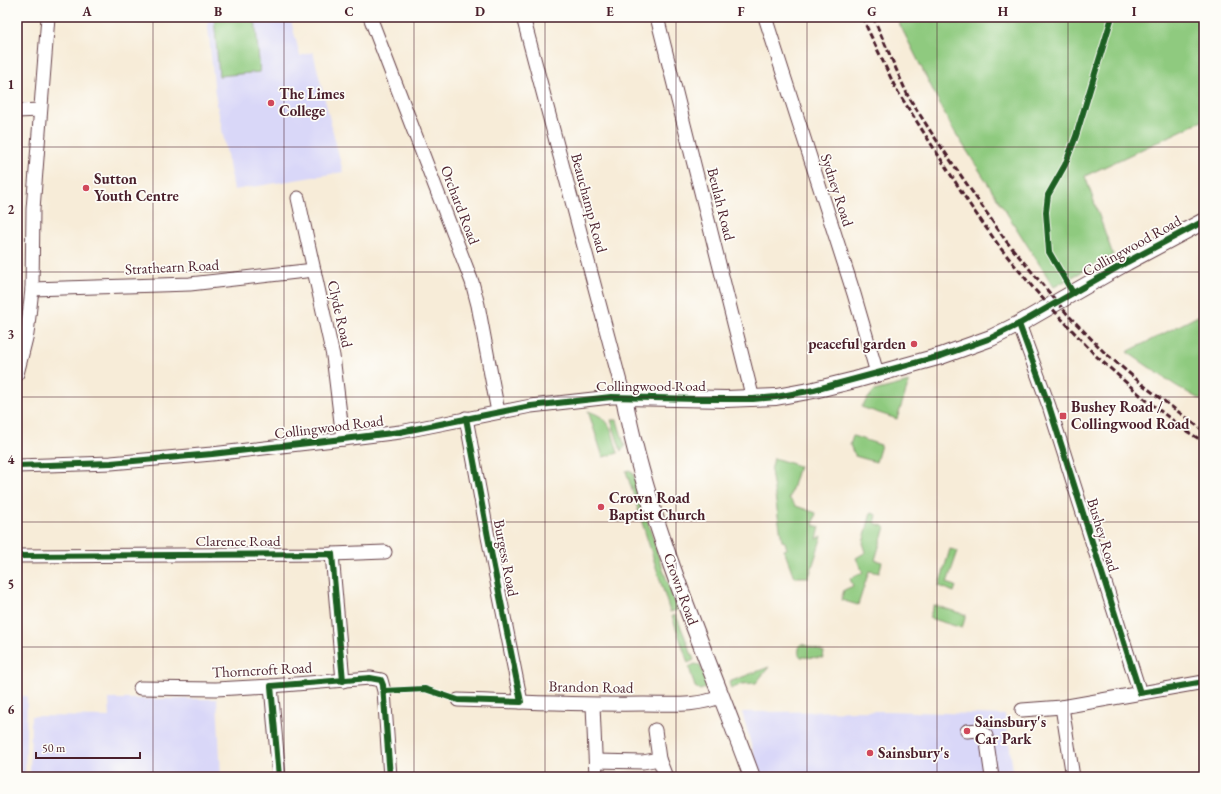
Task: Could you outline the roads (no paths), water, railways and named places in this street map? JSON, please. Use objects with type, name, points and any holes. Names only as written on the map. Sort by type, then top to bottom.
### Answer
[{"type":"street","points":[[17,374],[27,334],[32,289],[33,209],[48,17]]},
{"type":"street","name":"Orchard Road","points":[[370,17],[472,282],[478,305],[498,412]]},
{"type":"street","name":"Beauchamp Road","points":[[523,17],[624,397]]},
{"type":"street","name":"Beulah Road","points":[[657,17],[753,399]]},
{"type":"street","name":"Sydney Road","points":[[765,17],[854,294],[877,373]]},
{"type":"street","points":[[17,111],[40,110]]},
{"type":"street","name":"Clyde Road","points":[[298,198],[333,356],[344,439]]},
{"type":"street","name":"Collingwood Road","points":[[17,466],[111,463],[212,454],[344,439],[400,432],[531,406],[596,398],[753,399],[776,397],[814,390],[941,356],[991,338],[1019,324],[1127,262],[1204,221]]},
{"type":"street","name":"Strathearn Road","points":[[32,289],[190,284],[314,270]]},
{"type":"street","name":"Bushey Road","points":[[1019,324],[1049,406],[1140,693]]},
{"type":"street","name":"Crown Road","points":[[624,397],[637,457],[678,585],[752,777]]},
{"type":"street","name":"Burgess Road","points":[[466,418],[489,545],[521,702]]},
{"type":"street","name":"Clarence Road","points":[[17,556],[332,554],[385,552]]},
{"type":"street","points":[[332,554],[343,681]]},
{"type":"street","name":"Thorncroft Road","points":[[140,688],[205,689],[271,686],[375,678],[381,680],[384,685],[390,777]]},
{"type":"street","points":[[1022,710],[1062,706],[1204,682]]},
{"type":"street","points":[[271,686],[279,777]]},
{"type":"street","name":"Brandon Road","points":[[458,700],[593,704],[691,704],[713,700],[722,696]]},
{"type":"street","points":[[593,704],[596,777]]},
{"type":"street","points":[[1062,706],[1073,777]]},
{"type":"street","points":[[655,730],[659,759],[666,777]]},
{"type":"street","points":[[967,731],[979,730],[986,736],[992,777]]},
{"type":"street","points":[[596,761],[643,762],[659,759]]},
{"type":"railway","points":[[862,17],[896,89],[972,208],[1002,250],[1035,290],[1095,355],[1146,400],[1188,432],[1204,442]]},
{"type":"railway","points":[[873,17],[908,96],[1006,241],[1068,315],[1105,353],[1148,389],[1204,431]]},
{"type":"place","name":"The Limes College","points":[[271,103]]},
{"type":"place","name":"Sutton Youth Centre","points":[[86,188]]},
{"type":"place","name":"peaceful garden","points":[[914,344]]},
{"type":"place","name":"Bushey Road / Collingwood Road","points":[[1063,416]]},
{"type":"place","name":"Crown Road Baptist Church","points":[[601,507]]},
{"type":"place","name":"Sainsbury's Car Park","points":[[967,731]]},
{"type":"place","name":"Sainsbury's","points":[[870,753]]}]
